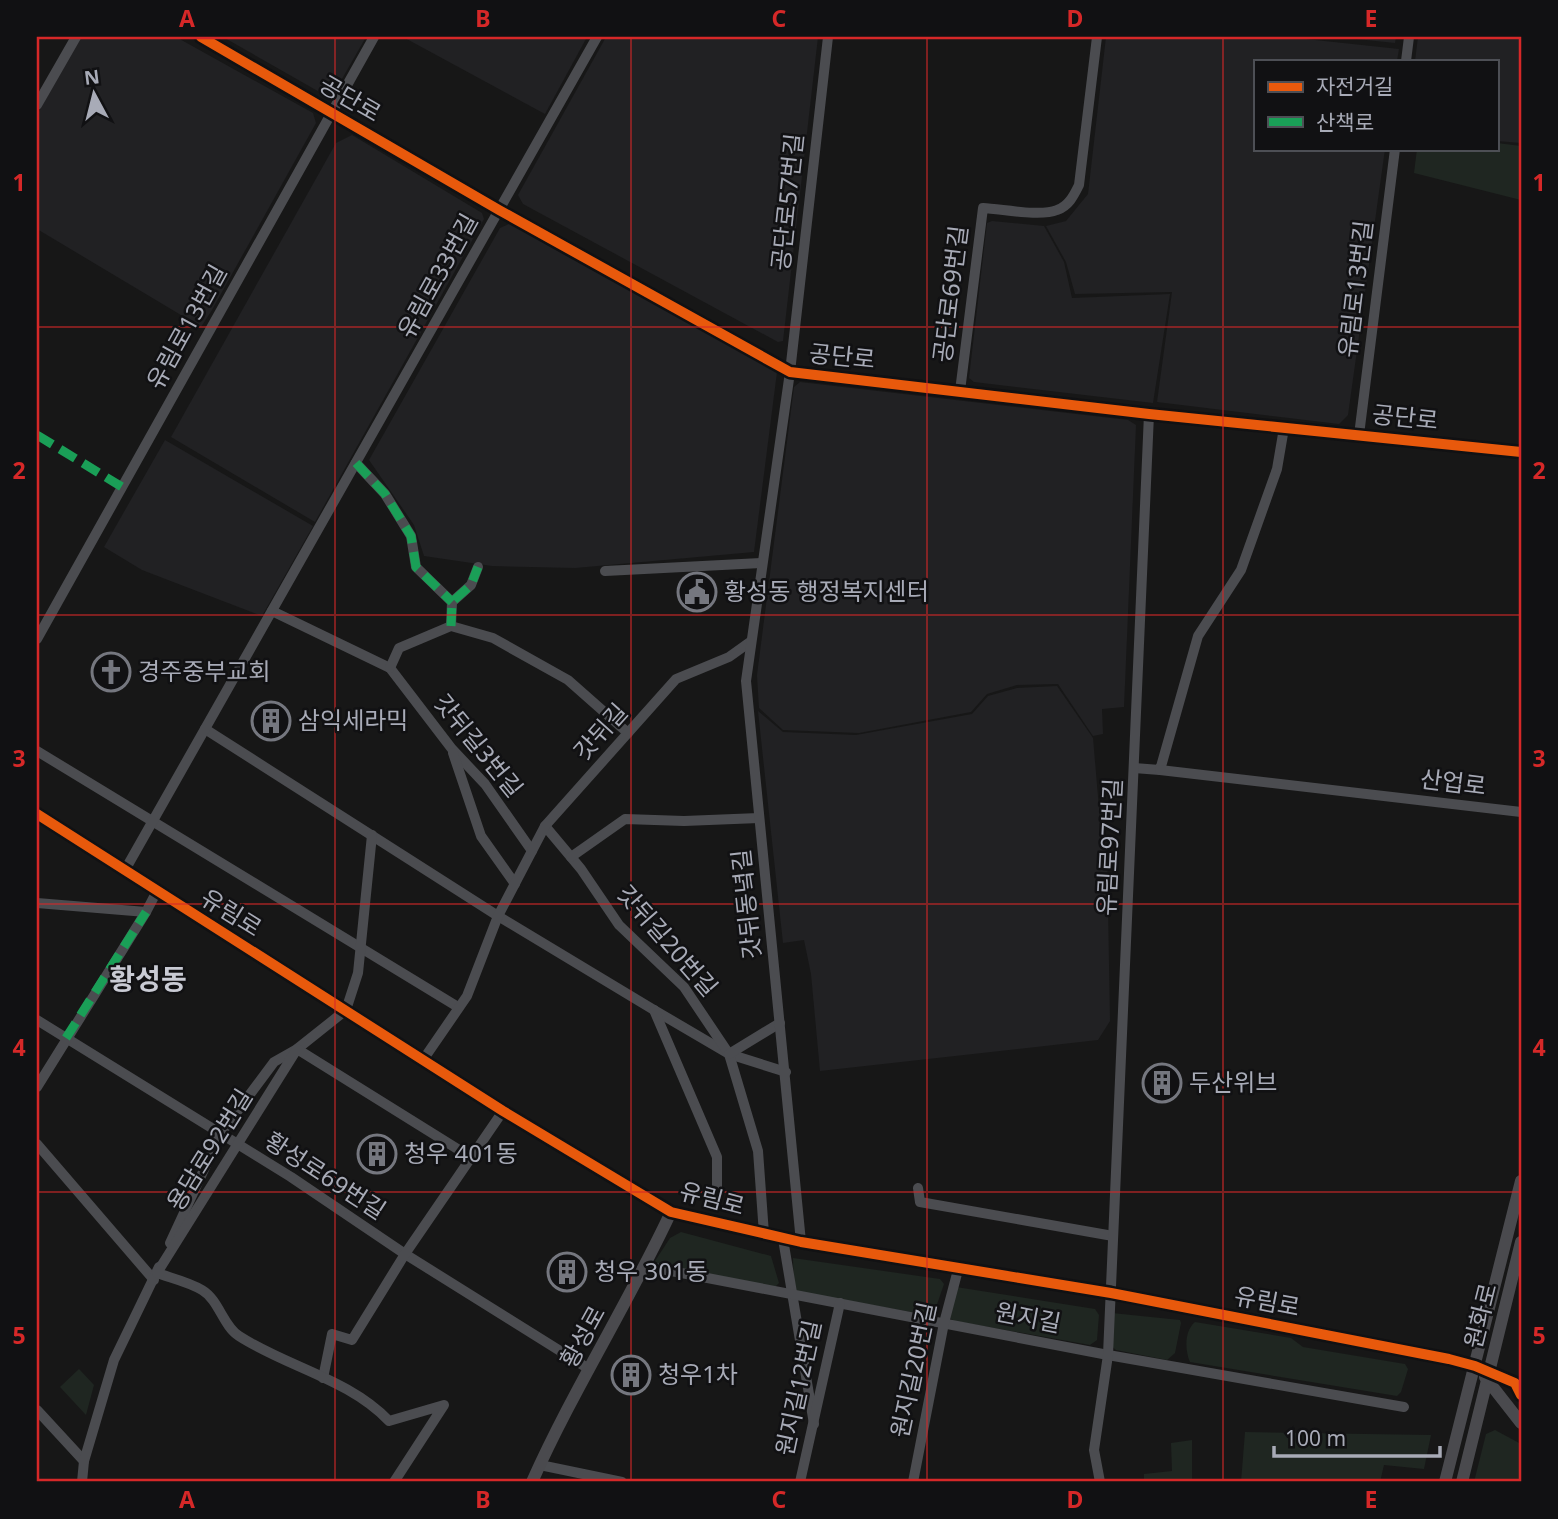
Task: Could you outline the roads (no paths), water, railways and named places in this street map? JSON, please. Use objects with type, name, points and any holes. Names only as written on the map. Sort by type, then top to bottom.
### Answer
[{"type":"street","points":[[37,105],[76,37]]},
{"type":"street","name":"공단로","points":[[201,37],[499,210],[790,372],[1149,414],[1521,452]]},
{"type":"street","name":"유림로13번길","points":[[37,639],[374,37]]},
{"type":"street","name":"유림로33번길","points":[[125,870],[597,37]]},
{"type":"street","name":"공단로57번길","points":[[790,372],[828,37]]},
{"type":"street","name":"공단로69번길","points":[[960,391],[983,208],[1040,212],[1058,210],[1072,199],[1079,185],[1097,37]]},
{"type":"street","points":[[1406,60],[1409,37]]},
{"type":"street","name":"유림로13번길","points":[[1359,435],[1395,150]]},
{"type":"street","name":"갓뒤동녘길","points":[[790,372],[746,681],[801,1242]]},
{"type":"street","points":[[1134,768],[1149,414]]},
{"type":"street","name":"유림로97번길","points":[[1100,1482],[1094,1450],[1108,1355],[1134,768],[1160,770],[1199,636],[1241,570],[1277,469],[1284,428]]},
{"type":"street","points":[[356,463],[385,494],[411,536],[416,567],[452,602]]},
{"type":"street","points":[[605,570],[761,563]]},
{"type":"street","points":[[451,626],[452,602],[471,586],[478,567]]},
{"type":"street","name":"갓뒤길3번길","points":[[272,611],[390,668],[452,749],[485,784],[532,851]]},
{"type":"street","points":[[390,668],[399,648],[451,626],[494,638],[568,680],[628,733]]},
{"type":"street","name":"갓뒤길","points":[[423,1060],[467,996],[498,916],[545,826],[676,679],[729,657],[750,642]]},
{"type":"street","points":[[205,729],[498,916],[654,1010],[729,1054],[786,1072]]},
{"type":"street","points":[[452,749],[481,836],[514,884]]},
{"type":"street","points":[[37,751],[458,1007]]},
{"type":"street","name":"산업로","points":[[1160,770],[1521,812]]},
{"type":"street","name":"유림로","points":[[37,814],[503,1111],[671,1212],[783,1239],[1111,1293],[1475,1366]]},
{"type":"street","points":[[571,857],[625,819],[684,821],[759,818]]},
{"type":"street","name":"갓뒤길20번길","points":[[545,826],[571,857],[619,925],[684,987],[729,1054],[758,1151],[764,1234]]},
{"type":"street","points":[[346,1010],[358,973],[372,835]]},
{"type":"street","points":[[37,1087],[157,891]]},
{"type":"street","points":[[37,903],[146,912]]},
{"type":"street","name":"용담로92번길","points":[[221,1133],[274,1062],[297,1049],[346,1010]]},
{"type":"street","points":[[654,1010],[717,1157],[717,1198]]},
{"type":"street","name":"황성로69번길","points":[[37,1020],[239,1144],[405,1254],[589,1369]]},
{"type":"street","points":[[729,1054],[780,1023]]},
{"type":"street","points":[[297,1049],[471,1158]]},
{"type":"street","name":"용담로92번길","points":[[82,1482],[85,1461],[114,1360],[155,1276],[297,1049]]},
{"type":"street","points":[[323,1378],[332,1334],[352,1340],[405,1254],[503,1111]]},
{"type":"street","points":[[155,1276],[221,1133]]},
{"type":"street","points":[[37,1144],[155,1276],[203,1290],[236,1334],[373,1404],[389,1421],[444,1405],[394,1482]]},
{"type":"street","points":[[1521,1181],[1475,1366],[1488,1376],[1521,1423]]},
{"type":"street","points":[[918,1188],[920,1202],[1113,1236]]},
{"type":"street","name":"황성로","points":[[532,1482],[671,1212]]},
{"type":"street","points":[[783,1239],[814,1424]]},
{"type":"street","name":"원화로","points":[[1462,1482],[1521,1242]]},
{"type":"street","name":"원지길","points":[[645,1266],[1108,1355],[1404,1407]]},
{"type":"street","name":"원지길20번길","points":[[913,1482],[944,1323],[959,1266]]},
{"type":"street","name":"원지길12번길","points":[[800,1482],[840,1303]]},
{"type":"street","name":"원화로","points":[[1445,1482],[1475,1366]]},
{"type":"street","points":[[1488,1376],[1515,1383],[1521,1395]]},
{"type":"street","points":[[37,1410],[85,1461]]},
{"type":"street","points":[[540,1465],[622,1482]]},
{"type":"place","name":"황성동 행정복지센터","points":[[697,592]]},
{"type":"place","name":"경주중부교회","points":[[111,672]]},
{"type":"place","name":"삼익세라믹","points":[[271,721]]},
{"type":"place","name":"두산위브","points":[[1162,1083]]},
{"type":"place","name":"청우 401동","points":[[377,1154]]},
{"type":"place","name":"청우 301동","points":[[567,1272]]},
{"type":"place","name":"청우1차","points":[[631,1375]]},
{"type":"district","name":"황성동","points":[[148,979]]}]
